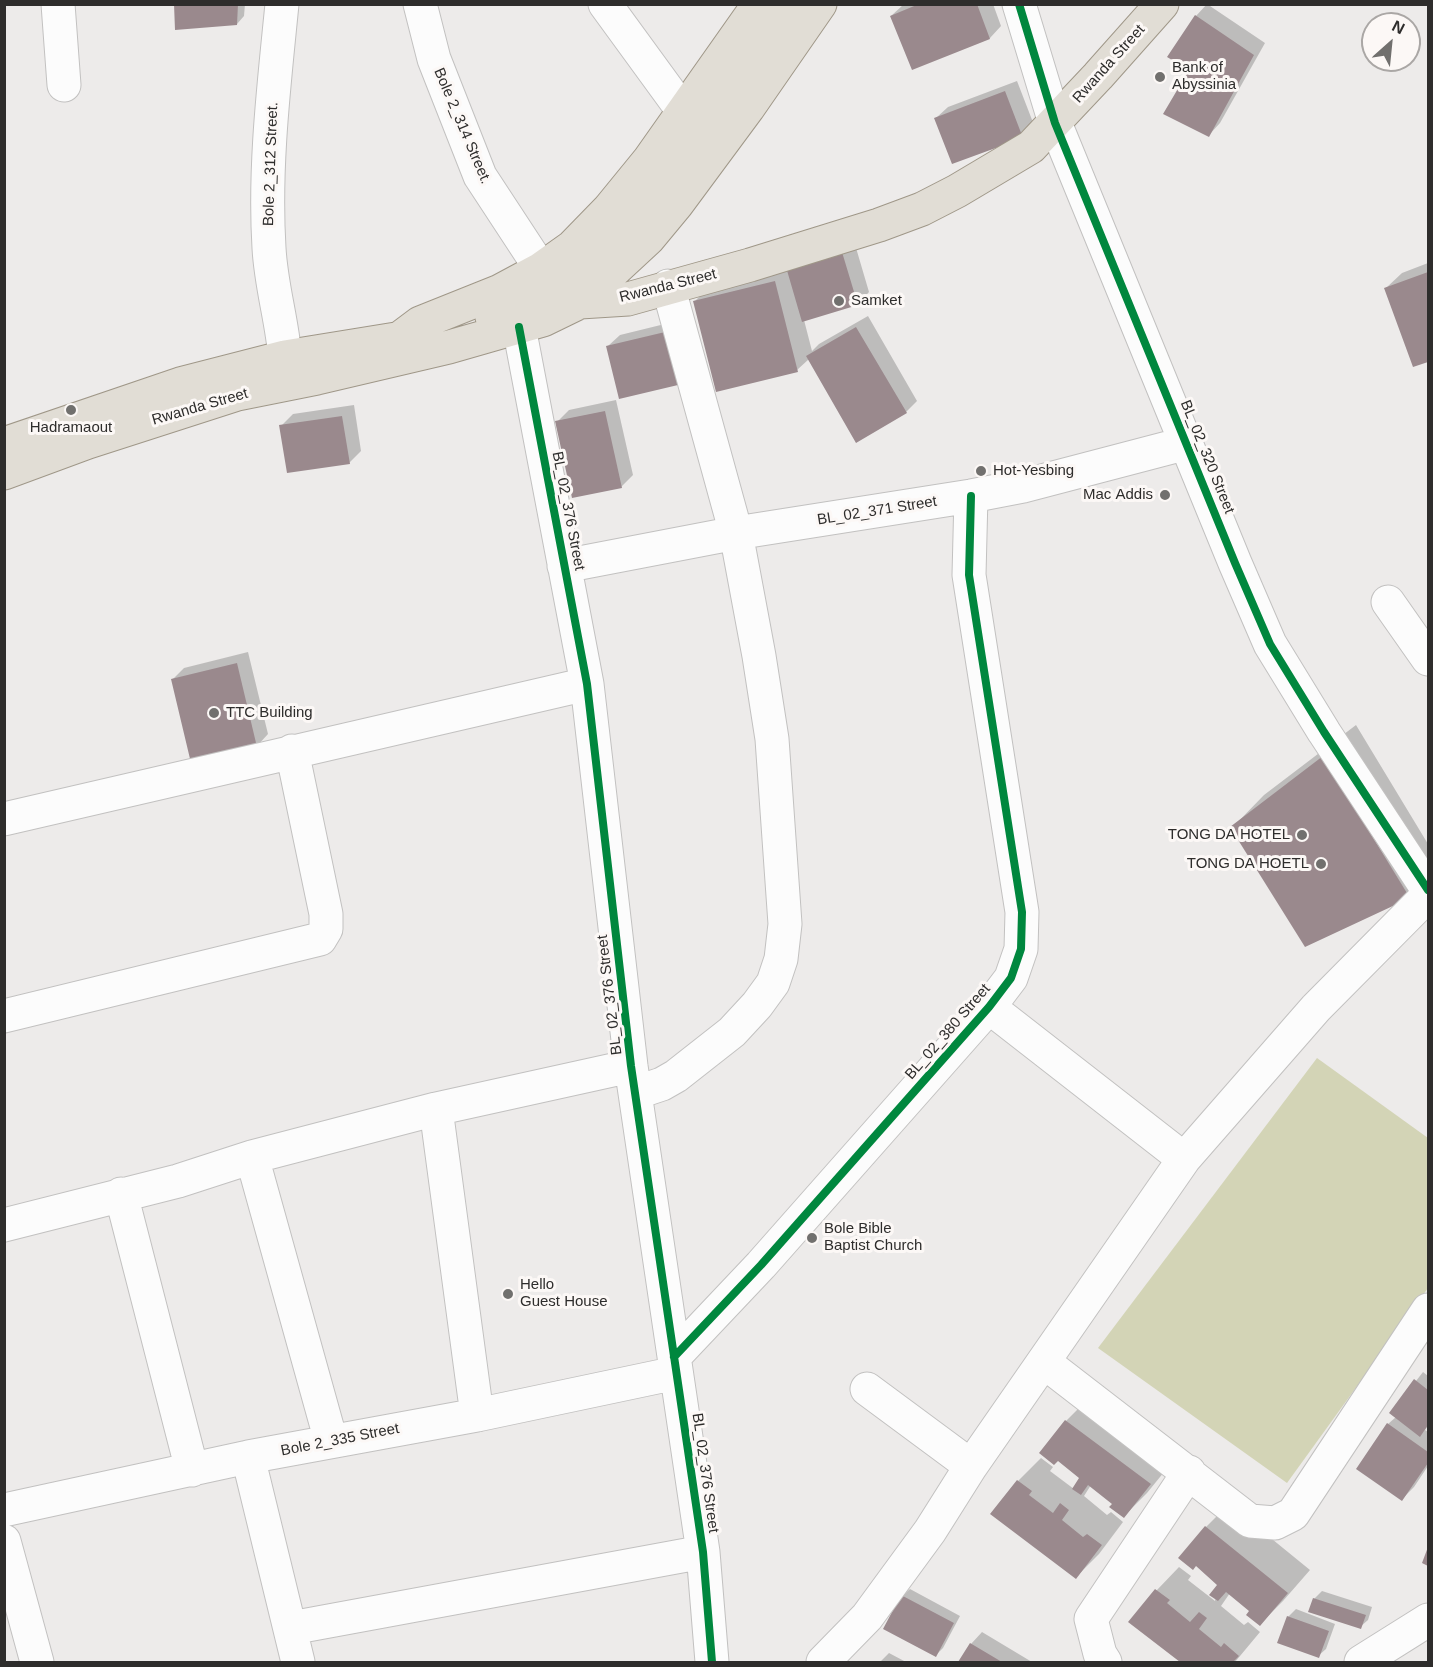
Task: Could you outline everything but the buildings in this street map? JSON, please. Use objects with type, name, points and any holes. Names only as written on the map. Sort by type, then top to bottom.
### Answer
[{"type":"main road","name":"Rwanda Street","points":[[4,444],[180,384],[285,357],[400,338],[420,323],[500,291],[541,269],[572,247],[609,209],[649,160],[759,4]]},
{"type":"main road","points":[[400,338],[436,333],[473,324],[518,308],[572,274],[607,243],[650,199],[790,4]]},
{"type":"main road","points":[[580,302],[648,239],[677,204],[748,108],[820,4]]},
{"type":"main road","name":"Rwanda Street","points":[[4,473],[88,442],[237,394],[449,347],[543,320],[580,302],[628,299],[750,265],[879,225],[922,209],[1031,147],[1162,4]]},
{"type":"street","points":[[58,4],[64,85]]},
{"type":"street","name":"Bole 2_312 Street.","points":[[282,4],[274,81],[267,214],[271,282],[283,329],[285,357]]},
{"type":"street","name":"Bole 2_314 Street.","points":[[420,4],[434,59],[480,176],[541,269]]},
{"type":"street","points":[[605,4],[682,111]]},
{"type":"street","name":"BL_02_320 Street","points":[[1019,4],[1055,123],[1270,644],[1324,732],[1428,890]]},
{"type":"street","points":[[4,1225],[178,1181],[252,1157],[436,1109],[633,1079],[662,1083],[676,1076],[732,1032],[757,1005],[773,983],[781,959],[785,924],[772,739],[736,533],[668,286]]},
{"type":"street","name":"BL_02_376 Street","points":[[519,327],[587,684],[633,1079],[703,1552],[712,1662]]},
{"type":"street","name":"BL_02_371 Street","points":[[564,566],[736,533],[1023,486],[1187,443]]},
{"type":"street","name":"BL_02_380 Street","points":[[675,1365],[989,1007],[1011,978],[1021,949],[1022,912],[969,575],[971,496]]},
{"type":"street","points":[[1388,602],[1428,659]]},
{"type":"street","points":[[4,819],[587,684]]},
{"type":"street","points":[[4,1016],[320,939],[326,929],[326,914],[292,751]]},
{"type":"street","points":[[823,1662],[867,1617],[930,1531],[971,1466],[1184,1159],[1316,1008],[1428,894]]},
{"type":"street","points":[[989,1007],[1184,1159]]},
{"type":"street","points":[[436,1109],[477,1415]]},
{"type":"street","points":[[252,1157],[331,1441]]},
{"type":"street","points":[[122,1194],[192,1470]]},
{"type":"street","points":[[1044,1362],[1251,1521],[1275,1522],[1293,1514],[1428,1310]]},
{"type":"street","name":"Bole 2_335 Street","points":[[4,1510],[248,1457],[477,1415],[675,1365]]},
{"type":"street","points":[[867,1389],[971,1466]]},
{"type":"street","points":[[248,1457],[298,1662]]},
{"type":"street","points":[[1105,1662],[1100,1654],[1091,1619],[1189,1472]]},
{"type":"street","points":[[4,1541],[38,1662]]},
{"type":"street","points":[[291,1628],[703,1552]]},
{"type":"street","points":[[1361,1662],[1428,1620]]},
{"type":"green space","points":[[1317,1058],[1428,1138],[1428,1288],[1287,1483],[1098,1348]]},
{"type":"cycle path","points":[[1019,4],[1055,123],[1270,644],[1324,732],[1428,890]]},
{"type":"cycle path","points":[[519,327],[587,684],[631,1066],[703,1552],[712,1662]]},
{"type":"cycle path","points":[[674,1357],[761,1265],[989,1007],[1011,978],[1021,949],[1022,912],[969,575],[971,496]]},
{"type":"place","name":"Bank of Abyssinia","points":[[1160,77]]},
{"type":"place","name":"Samket","points":[[839,301]]},
{"type":"place","name":"Hadramaout","points":[[71,410]]},
{"type":"place","name":"Hot-Yesbing","points":[[981,471]]},
{"type":"place","name":"Mac Addis","points":[[1165,495]]},
{"type":"place","name":"TTC Building","points":[[214,713]]},
{"type":"place","name":"TONG DA HOTEL","points":[[1302,835]]},
{"type":"place","name":"TONG DA HOETL","points":[[1321,864]]},
{"type":"place","name":"Bole Bible Baptist Church","points":[[812,1238]]},
{"type":"place","name":"Hello Guest House","points":[[508,1294]]}]
